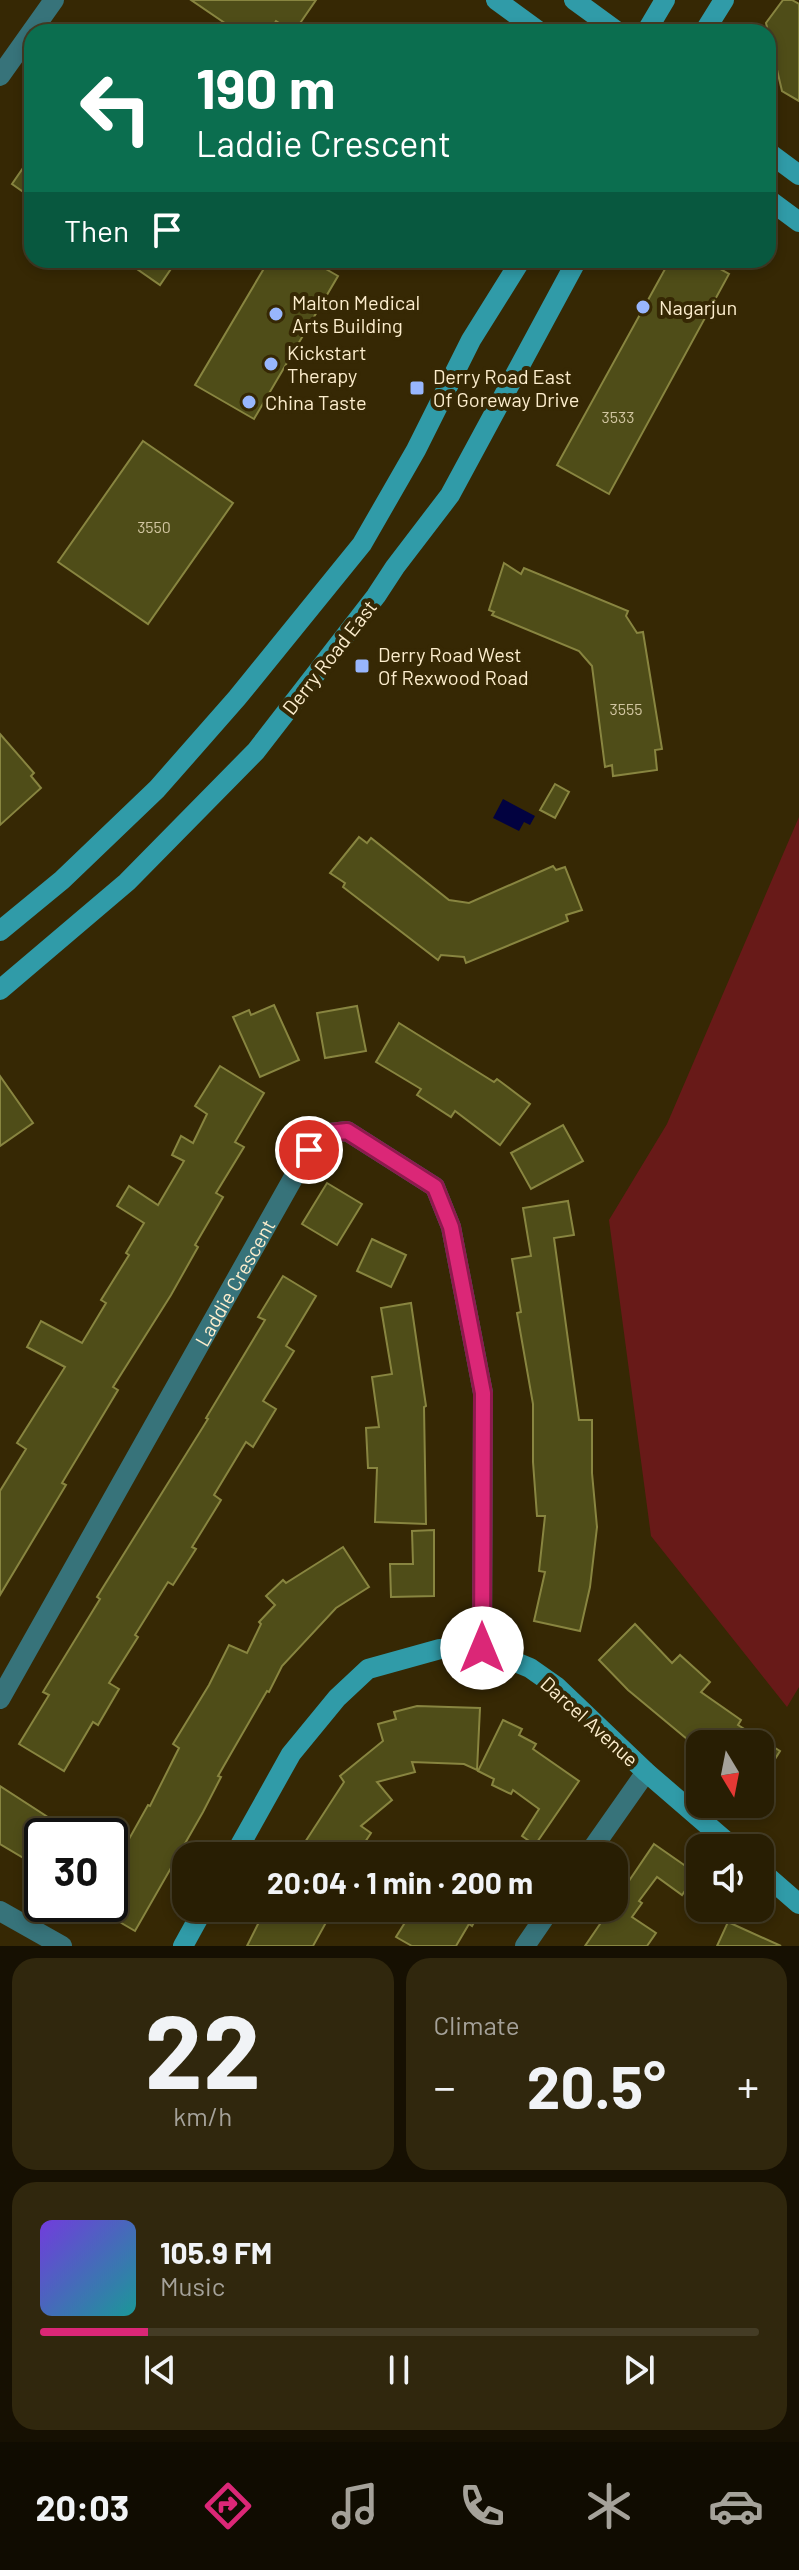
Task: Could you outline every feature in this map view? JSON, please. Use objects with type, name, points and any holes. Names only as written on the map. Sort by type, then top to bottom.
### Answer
[{"type":"main road","points":[[496,0],[529,24]]},
{"type":"main road","points":[[574,0],[607,24]]},
{"type":"main road","points":[[651,24],[665,0]]},
{"type":"main road","points":[[709,24],[724,0]]},
{"type":"main road","points":[[776,158],[799,175]]},
{"type":"main road","points":[[776,205],[799,222]]},
{"type":"main road","points":[[0,931],[62,880],[157,789],[237,698],[362,544],[416,450],[471,340],[516,268]]},
{"type":"main road","name":"Derry Road East","points":[[0,990],[127,882],[256,751],[450,495],[573,268]]},
{"type":"main road","name":"Darcel Avenue","points":[[242,1842],[291,1754],[337,1698],[368,1669],[440,1649],[482,1648],[530,1668],[557,1687],[646,1772],[718,1834]]},
{"type":"main road","points":[[774,1882],[799,1904]]},
{"type":"main road","points":[[183,1946],[196,1922]]},
{"type":"street","points":[[37,24],[54,0]]},
{"type":"street","points":[[0,76],[24,42]]},
{"type":"street","name":"Laddie Crescent","points":[[0,1699],[309,1150],[330,1133],[347,1131],[435,1187],[451,1227],[483,1393],[482,1648]]},
{"type":"street","points":[[597,1842],[646,1772]]},
{"type":"street","points":[[0,1911],[62,1946]]},
{"type":"street","points":[[525,1946],[541,1922]]},
{"type":"shaded area","points":[[503,799],[535,816],[530,825],[524,822],[519,831],[493,818]]},
{"type":"shaded area","points":[[799,817],[799,1687],[787,1707],[651,1536],[609,1220],[667,1124]]},
{"type":"building","points":[[191,0],[316,0],[300,24],[276,21],[274,24],[226,24]]},
{"type":"building","points":[[783,0],[799,4],[799,101],[782,91],[776,66],[776,24],[766,23]]},
{"type":"building","points":[[24,167],[24,192],[12,184]]},
{"type":"building","points":[[136,268],[172,268],[160,285]]},
{"type":"building","name":"Malton Medical Arts Building","points":[[264,268],[324,268],[338,276],[254,419],[195,385]]},
{"type":"building","points":[[666,268],[718,268],[729,274],[609,494],[557,465]]},
{"type":"building","points":[[143,441],[233,503],[148,624],[58,562]]},
{"type":"building","points":[[504,563],[521,574],[524,568],[628,611],[626,616],[637,633],[643,632],[662,749],[655,750],[657,770],[613,776],[612,765],[605,767],[592,666],[579,651],[492,615],[494,612],[489,610]]},
{"type":"building","points":[[0,734],[34,773],[31,776],[41,788],[0,825]]},
{"type":"building","points":[[555,784],[569,792],[555,818],[540,810]]},
{"type":"building","points":[[359,837],[367,843],[371,838],[449,900],[469,903],[553,866],[556,870],[565,867],[582,910],[566,915],[568,921],[466,963],[464,957],[441,955],[438,960],[343,887],[345,883],[330,873]]},
{"type":"building","points":[[274,1005],[299,1060],[260,1077],[233,1017],[249,1010],[251,1015]]},
{"type":"building","points":[[357,1006],[366,1051],[325,1058],[317,1013]]},
{"type":"building","points":[[399,1023],[494,1082],[497,1079],[530,1104],[500,1145],[455,1111],[451,1117],[417,1095],[421,1089],[376,1062]]},
{"type":"building","points":[[220,1066],[264,1093],[235,1142],[244,1147],[216,1193],[223,1197],[195,1245],[198,1247],[113,1387],[118,1390],[0,1595],[0,1491],[26,1449],[17,1443],[65,1367],[27,1347],[41,1321],[82,1343],[106,1303],[101,1300],[129,1255],[126,1253],[144,1223],[117,1206],[129,1186],[158,1205],[184,1161],[172,1155],[181,1136],[193,1143],[207,1114],[195,1106]]},
{"type":"building","points":[[0,1076],[33,1123],[0,1146]]},
{"type":"building","points":[[563,1125],[583,1161],[531,1189],[511,1153]]},
{"type":"building","points":[[327,1183],[362,1204],[337,1245],[302,1224]]},
{"type":"building","points":[[568,1201],[574,1235],[554,1238],[579,1420],[592,1420],[592,1473],[597,1527],[590,1587],[580,1631],[534,1621],[545,1572],[539,1571],[545,1516],[537,1516],[533,1404],[517,1313],[521,1312],[512,1259],[531,1256],[523,1208]]},
{"type":"building","points":[[372,1239],[406,1255],[391,1287],[357,1271]]},
{"type":"building","points":[[283,1276],[316,1296],[286,1346],[294,1351],[263,1401],[276,1409],[253,1447],[246,1442],[214,1495],[221,1500],[192,1547],[196,1549],[173,1585],[168,1582],[135,1635],[138,1637],[109,1683],[119,1689],[98,1725],[93,1722],[64,1771],[19,1744],[49,1695],[43,1692],[100,1599],[97,1597],[208,1419],[265,1320],[258,1317]]},
{"type":"building","points":[[411,1303],[426,1406],[426,1524],[375,1522],[377,1468],[368,1468],[366,1428],[379,1427],[372,1377],[392,1374],[381,1308]]},
{"type":"building","points":[[434,1530],[434,1596],[391,1597],[390,1564],[413,1564],[412,1531]]},
{"type":"building","points":[[343,1547],[369,1587],[336,1608],[282,1666],[218,1776],[221,1777],[186,1842],[172,1842],[172,1866],[135,1931],[120,1922],[128,1922],[128,1841],[150,1806],[179,1748],[173,1744],[229,1645],[247,1653],[261,1624],[259,1622],[275,1605],[266,1596],[283,1580],[286,1583]]},
{"type":"building","points":[[635,1624],[672,1663],[680,1655],[710,1682],[701,1692],[741,1720],[738,1725],[746,1730],[686,1730],[686,1738],[628,1690],[599,1660]]},
{"type":"building","points":[[417,1706],[480,1708],[477,1770],[464,1764],[412,1762],[415,1772],[377,1782],[392,1800],[361,1826],[371,1833],[365,1842],[305,1842],[344,1782],[340,1776],[383,1741],[378,1724],[396,1719],[394,1712]]},
{"type":"building","points":[[503,1720],[522,1729],[519,1735],[536,1744],[533,1749],[579,1781],[537,1842],[531,1842],[522,1836],[539,1809],[513,1790],[511,1794],[492,1785],[494,1779],[478,1771]]},
{"type":"building","points":[[0,1786],[49,1818],[24,1818],[24,1858],[0,1844]]},
{"type":"building","points":[[654,1844],[686,1866],[686,1889],[682,1895],[657,1877],[639,1901],[642,1903],[632,1917],[656,1933],[647,1946],[585,1946],[601,1922],[628,1922],[628,1882]]},
{"type":"building","points":[[259,1922],[326,1922],[313,1946],[247,1946]]},
{"type":"building","points":[[405,1922],[474,1922],[472,1926],[469,1924],[456,1946],[412,1946],[396,1937]]},
{"type":"building","points":[[728,1922],[781,1946],[717,1946]]},
{"type":"place","name":"Nagarjun","points":[[643,307]]},
{"type":"place","name":"Malton Medical Arts Building","points":[[276,314]]},
{"type":"place","name":"Kickstart Therapy","points":[[271,364]]},
{"type":"place","name":"Derry Road East Of Goreway Drive","points":[[417,388]]},
{"type":"place","name":"China Taste","points":[[249,402]]},
{"type":"place","name":"Derry Road West Of Rexwood Road","points":[[362,666]]},
{"type":"route","points":[[309,1150],[330,1133],[347,1131],[435,1187],[445,1207],[483,1393],[482,1648]]}]
